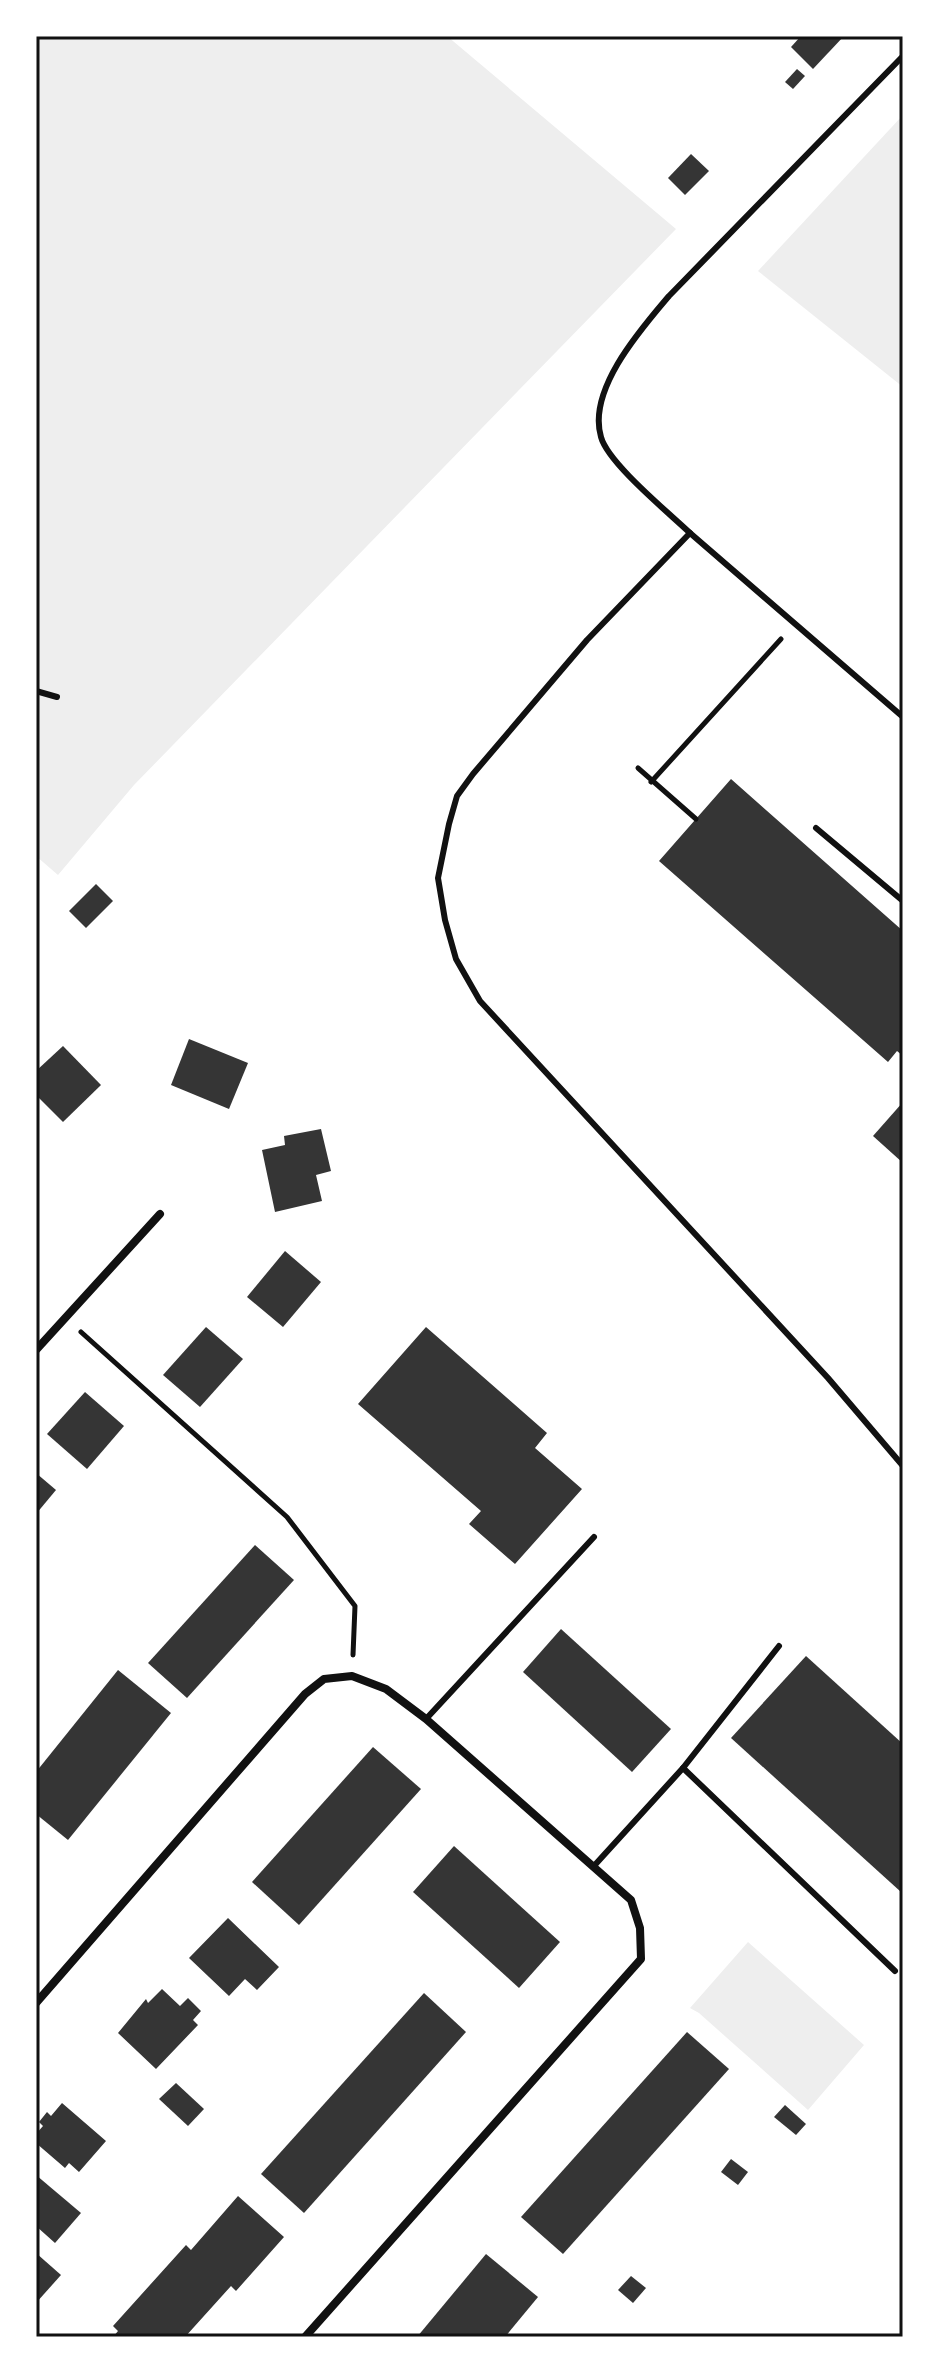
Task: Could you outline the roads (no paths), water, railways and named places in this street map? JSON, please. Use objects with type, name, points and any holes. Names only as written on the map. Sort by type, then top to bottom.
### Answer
[{"type":"street","points":[[36,1350],[160,1214]]},
{"type":"street","points":[[36,2003],[305,1694],[324,1679],[352,1676],[386,1689],[426,1719],[631,1900],[640,1928],[641,1959],[305,2337]]},
{"type":"lane","points":[[903,56],[669,296],[635,336],[612,372],[599,419],[601,438],[611,457],[690,533],[903,717]]},
{"type":"lane","points":[[690,533],[587,640],[457,796],[438,878],[445,920],[456,959],[480,1001],[817,1367],[903,1466]]},
{"type":"lane","points":[[36,691],[57,697]]},
{"type":"lane","points":[[816,828],[903,901]]},
{"type":"lane","points":[[426,1719],[594,1537]]},
{"type":"lane","points":[[593,1867],[683,1768],[779,1646]]},
{"type":"lane","points":[[683,1768],[895,1971]]}]
